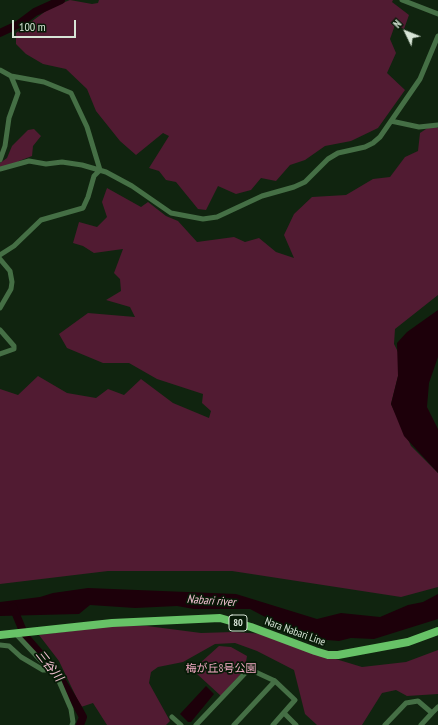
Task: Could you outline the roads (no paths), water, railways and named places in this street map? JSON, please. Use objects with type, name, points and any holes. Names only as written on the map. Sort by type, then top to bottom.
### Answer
[{"type":"main road","name":"Nara Nabari Line","points":[[0,635],[112,623],[220,618],[251,627],[315,651],[328,655],[338,655],[408,642],[438,631]]},
{"type":"street","points":[[402,0],[438,14]]},
{"type":"street","points":[[0,169],[29,161],[46,164],[62,162],[82,165],[100,170],[132,186],[171,213],[203,218],[217,217],[262,196],[294,187],[305,182],[328,159],[338,153],[365,147],[374,143],[420,79],[438,36]]},
{"type":"street","points":[[0,70],[11,76],[44,82],[71,93],[87,127],[100,170]]},
{"type":"street","points":[[0,160],[6,146],[9,118],[18,93],[11,76]]},
{"type":"street","points":[[391,121],[419,128],[438,125]]},
{"type":"street","points":[[0,255],[14,246],[41,220],[83,208],[86,205],[94,176],[100,170]]},
{"type":"street","points":[[0,259],[10,271],[12,282],[11,289],[0,308]]},
{"type":"street","points":[[0,330],[14,346],[14,349],[0,354]]},
{"type":"street","points":[[18,634],[58,679],[71,709],[72,725]]},
{"type":"street","points":[[0,645],[9,646],[21,657],[43,670],[50,670]]},
{"type":"street","points":[[196,725],[249,669],[275,681],[295,700],[272,725]]},
{"type":"street","points":[[234,725],[275,681]]},
{"type":"street","points":[[385,725],[406,703],[418,701],[432,713]]},
{"type":"street","points":[[422,725],[438,707]]},
{"type":"street","points":[[284,713],[296,725]]},
{"type":"street","points":[[172,716],[181,725]]},
{"type":"water","points":[[438,310],[438,357],[429,383],[427,407],[438,429],[438,473],[404,436],[391,404],[398,376],[397,343],[407,332]]},
{"type":"water","name":"Nabari river","points":[[88,588],[236,594],[317,619],[341,613],[380,617],[408,605],[423,602],[438,594],[438,619],[374,639],[351,638],[339,641],[315,639],[286,628],[250,609],[194,609],[177,606],[135,608],[90,605],[79,614],[0,616],[0,602],[40,597],[53,593]]},
{"type":"water","points":[[206,686],[214,694],[191,722],[188,722],[180,714]]},
{"type":"waterway","points":[[0,33],[19,24],[35,12],[61,0]]},
{"type":"waterway","name":"三谷川","points":[[13,607],[25,636],[58,674],[77,706],[83,717],[80,725]]},
{"type":"park label","name":"梅が丘8号公園","points":[[221,669]]}]
